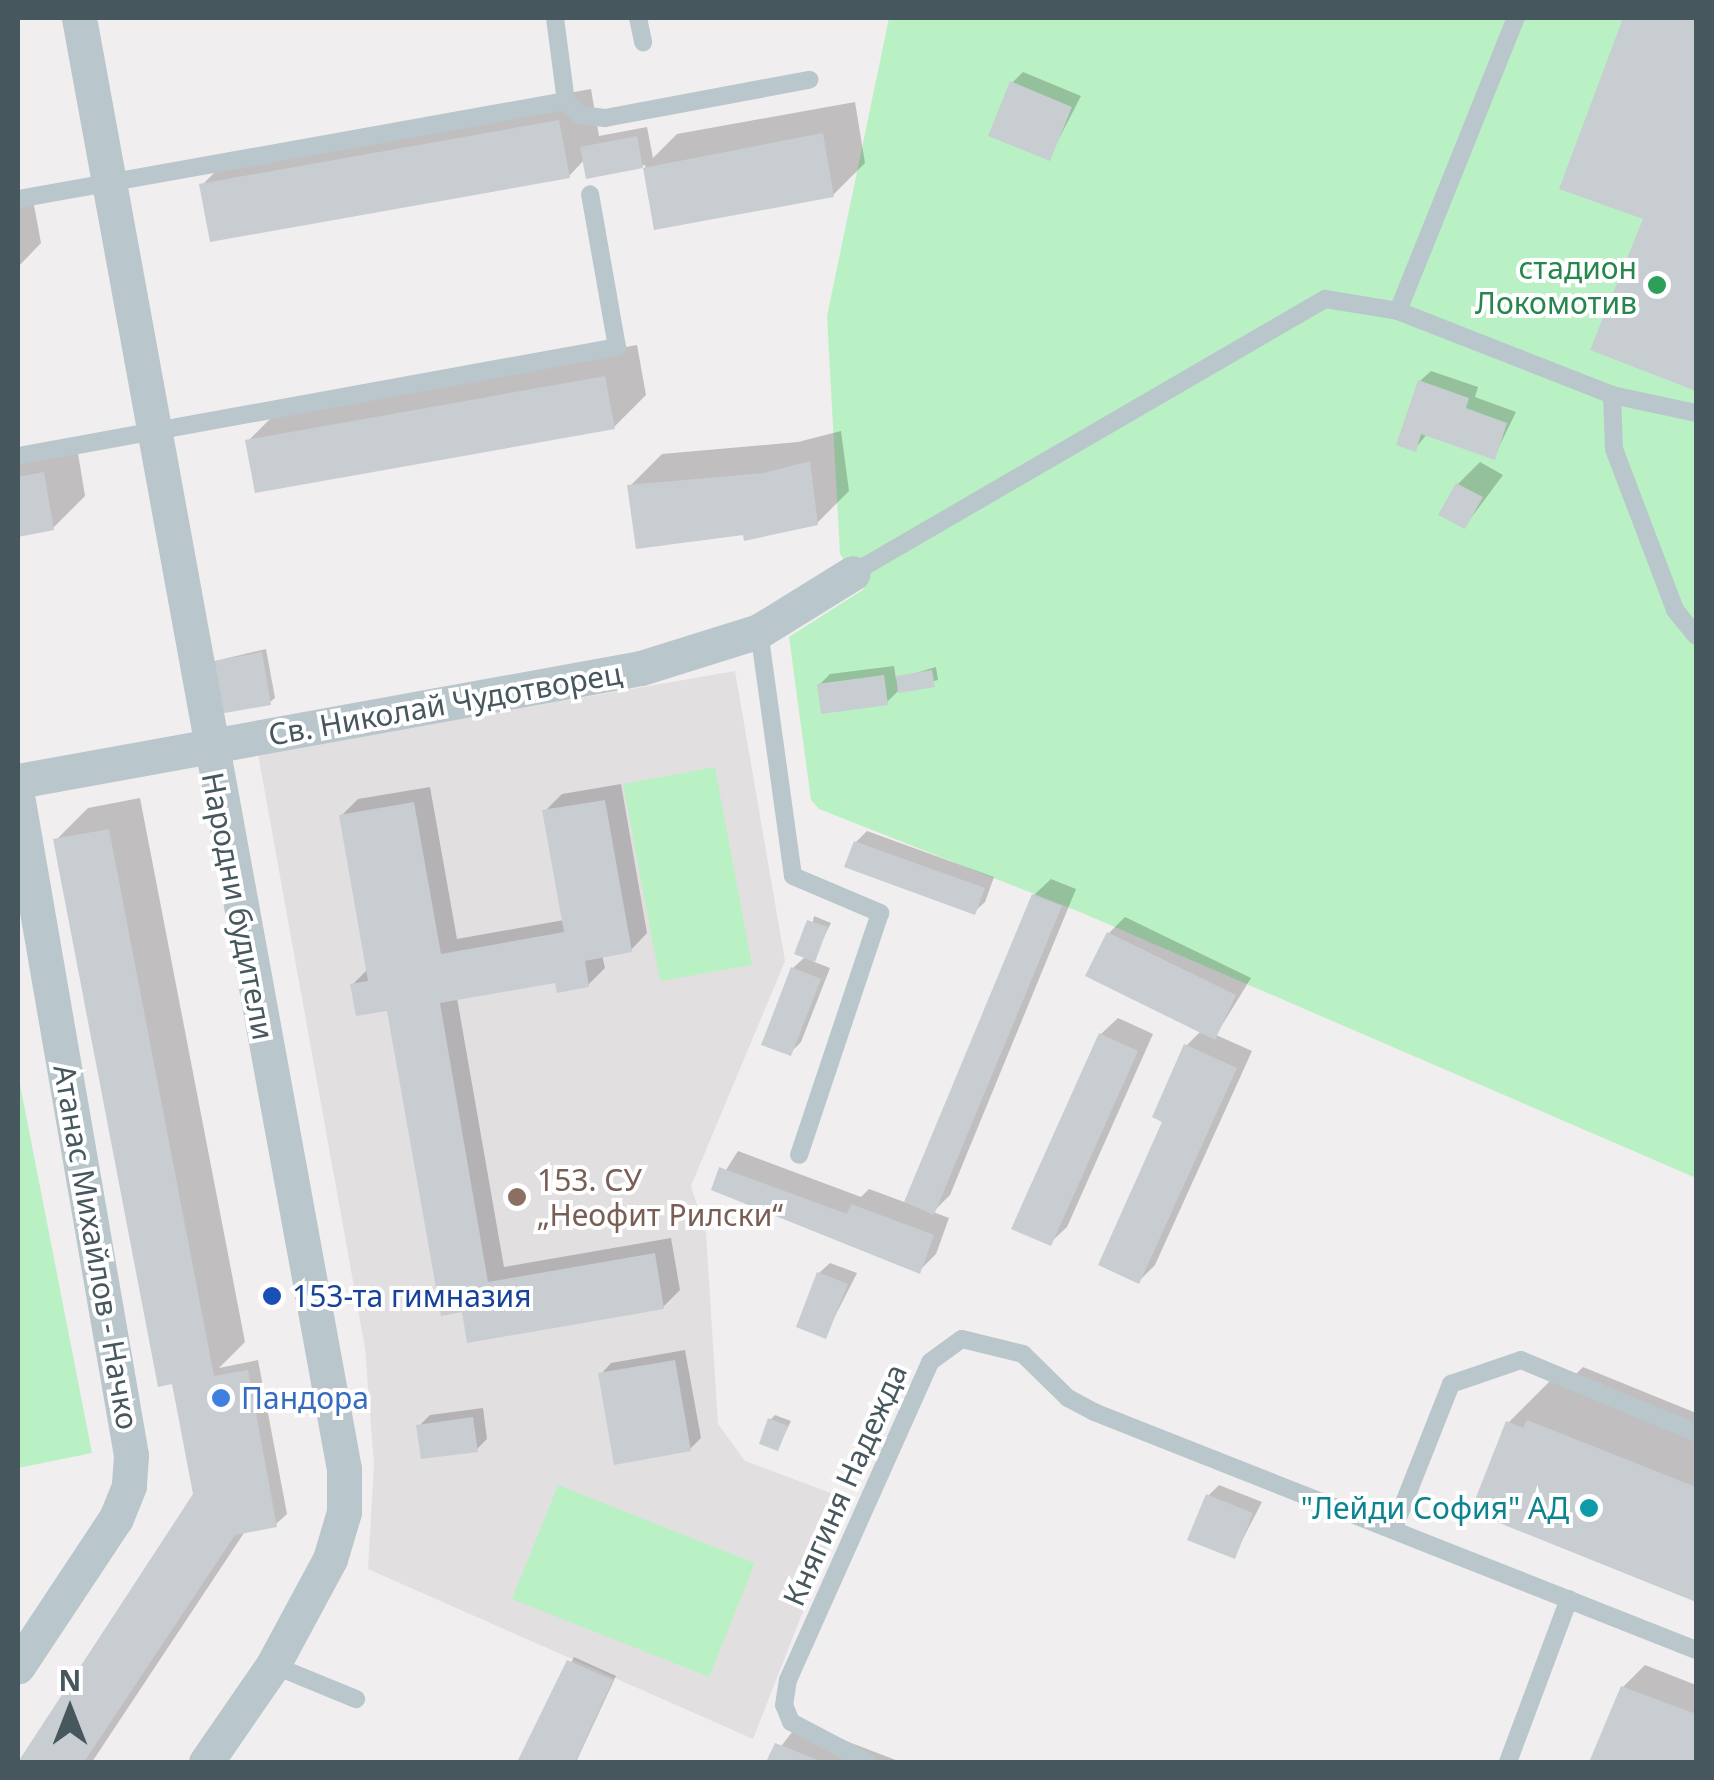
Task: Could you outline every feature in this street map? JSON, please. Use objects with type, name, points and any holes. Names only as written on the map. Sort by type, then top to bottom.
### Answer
[{"type":"street","name":"Народни будители","points":[[79,18],[208,746],[344,1469],[344,1512],[330,1559],[273,1665],[206,1762]]},
{"type":"street","name":"Св. Николай Чудотворец","points":[[18,781],[640,668],[759,631],[854,574]]},
{"type":"street","name":"Атанас Михайлов - Начко","points":[[18,800],[130,1456],[129,1486],[116,1518],[18,1666]]},
{"type":"lane","points":[[555,18],[566,100],[580,115],[604,118],[809,80]]},
{"type":"lane","points":[[638,18],[643,42]]},
{"type":"lane","points":[[1398,312],[1516,18]]},
{"type":"lane","points":[[18,199],[566,100]]},
{"type":"lane","points":[[18,456],[617,347],[590,194]]},
{"type":"lane","points":[[854,574],[1326,299],[1398,312],[1612,395],[1696,413]]},
{"type":"lane","points":[[1612,395],[1614,450],[1675,610],[1696,636]]},
{"type":"lane","points":[[759,631],[793,876],[880,913],[799,1155]]},
{"type":"lane","name":"Княгиня Надежда","points":[[866,1762],[791,1722],[784,1704],[788,1680],[930,1362],[962,1339],[1023,1354],[1068,1398],[1094,1412],[1696,1650]]},
{"type":"lane","points":[[1394,1528],[1451,1384],[1520,1360],[1696,1433]]},
{"type":"lane","points":[[1508,1762],[1570,1598]]},
{"type":"lane","points":[[273,1665],[356,1700]]},
{"type":"shaded area","name":"153. СУ „Неофит Рилски“","points":[[735,671],[785,961],[691,1186],[706,1233],[718,1424],[745,1461],[847,1499],[753,1739],[368,1569],[374,1465],[365,1348],[258,754]]},
{"type":"green space","points":[[889,18],[1696,18],[1696,1178],[1080,912],[819,809],[811,800],[789,637],[864,589],[840,554],[827,316]]},
{"type":"green space","points":[[715,767],[752,965],[660,981],[623,784]]},
{"type":"green space","points":[[18,1074],[92,1453],[18,1468]]},
{"type":"green space","points":[[558,1485],[755,1563],[709,1677],[512,1599]]},
{"type":"building","name":"стадион Локомотив","points":[[1623,18],[1696,18],[1696,391],[1590,350],[1643,219],[1559,189]]},
{"type":"building","points":[[1010,81],[1072,107],[1050,161],[988,136]]},
{"type":"building","points":[[559,120],[570,178],[210,242],[199,184]]},
{"type":"building","points":[[823,133],[834,197],[654,230],[643,168]]},
{"type":"building","points":[[637,136],[643,168],[586,179],[580,147]]},
{"type":"building","points":[[605,376],[615,429],[255,493],[245,440]]},
{"type":"building","points":[[1418,380],[1469,398],[1466,408],[1507,423],[1495,460],[1421,434],[1416,452],[1396,445]]},
{"type":"building","points":[[810,461],[818,525],[744,541],[743,535],[636,549],[627,485],[764,473]]},
{"type":"building","points":[[44,472],[54,530],[18,537],[18,477]]},
{"type":"building","points":[[1456,483],[1483,497],[1465,529],[1438,515]]},
{"type":"building","points":[[262,652],[271,705],[219,714],[209,662]]},
{"type":"building","points":[[932,670],[935,687],[898,693],[896,676]]},
{"type":"building","points":[[884,675],[888,705],[821,714],[817,684]]},
{"type":"building","points":[[605,800],[632,952],[585,961],[589,987],[557,993],[555,983],[440,1003],[488,1282],[655,1253],[664,1309],[467,1343],[462,1312],[441,1316],[387,1011],[356,1016],[350,984],[368,981],[339,815],[414,802],[441,954],[564,932],[542,810]]},
{"type":"building","points":[[109,829],[214,1376],[248,1370],[277,1527],[235,1535],[84,1762],[18,1762],[193,1494],[172,1384],[158,1387],[53,839]]},
{"type":"building","points":[[854,841],[985,888],[975,915],[844,867]]},
{"type":"building","points":[[1032,894],[1062,906],[934,1215],[904,1202]]},
{"type":"building","points":[[807,920],[828,927],[815,962],[794,954]]},
{"type":"building","points":[[1107,932],[1236,995],[1215,1040],[1085,976]]},
{"type":"building","points":[[791,967],[821,979],[791,1056],[761,1045]]},
{"type":"building","points":[[1099,1033],[1138,1051],[1051,1246],[1011,1229]]},
{"type":"building","points":[[1184,1044],[1237,1068],[1139,1284],[1098,1265],[1162,1122],[1152,1117]]},
{"type":"building","points":[[719,1167],[847,1214],[851,1204],[934,1235],[920,1274],[711,1190]]},
{"type":"building","points":[[817,1272],[848,1284],[826,1339],[796,1327]]},
{"type":"building","points":[[675,1360],[691,1451],[614,1465],[598,1373]]},
{"type":"building","points":[[473,1417],[478,1452],[421,1459],[416,1425]]},
{"type":"building","points":[[768,1418],[788,1426],[778,1451],[759,1444]]},
{"type":"building","name":"\"Лейди София\" АД","points":[[1527,1420],[1696,1487],[1696,1602],[1487,1518],[1490,1512],[1473,1505],[1506,1421],[1523,1428]]},
{"type":"building","points":[[1206,1494],[1253,1513],[1235,1559],[1187,1540]]},
{"type":"building","points":[[567,1660],[613,1680],[575,1762],[518,1760]]},
{"type":"building","points":[[1621,1686],[1696,1714],[1696,1762],[1589,1762]]},
{"type":"building","points":[[775,1743],[823,1762],[766,1762]]},
{"type":"place","name":"стадион Локомотив","points":[[1657,285]]},
{"type":"place","name":"153. СУ „Неофит Рилски“","points":[[517,1197]]},
{"type":"place","name":"153-та гимназия","points":[[272,1296]]},
{"type":"place","name":"Пандора","points":[[221,1398]]},
{"type":"place","name":"\"Лейди София\" АД","points":[[1589,1508]]}]
